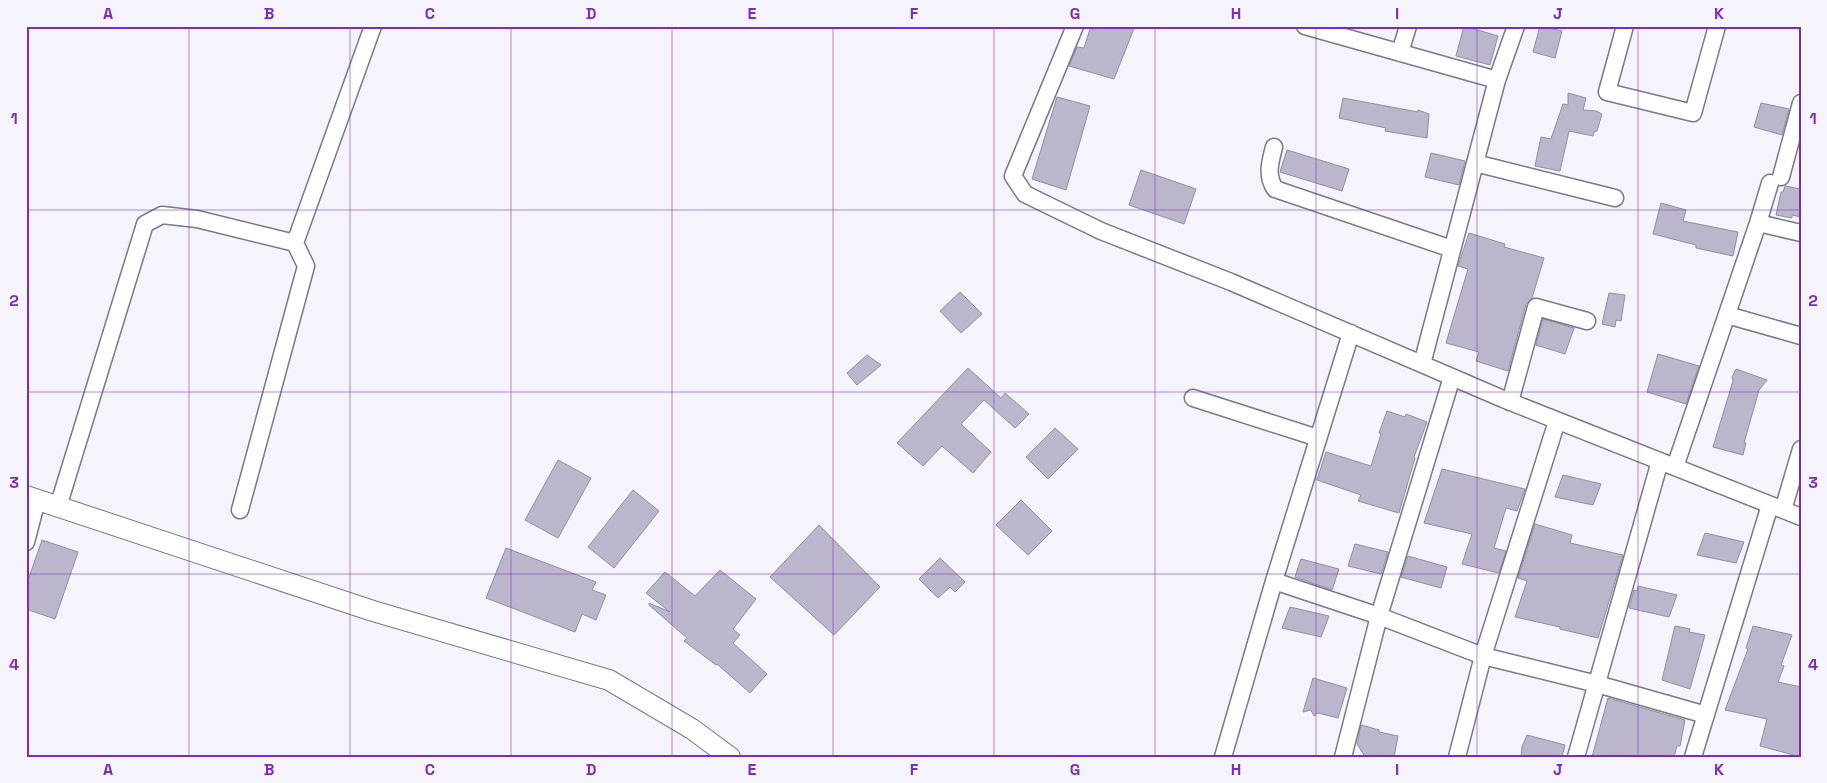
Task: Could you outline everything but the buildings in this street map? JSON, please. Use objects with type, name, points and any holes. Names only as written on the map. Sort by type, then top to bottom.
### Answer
[{"type":"street","points":[[240,510],[306,266],[295,243],[373,26]]},
{"type":"street","points":[[1075,26],[1013,176],[1026,194],[1101,231],[1184,262],[1510,402],[1801,517]]},
{"type":"street","points":[[1305,26],[1497,80]]},
{"type":"street","points":[[1400,52],[1408,26]]},
{"type":"street","points":[[1422,364],[1497,80],[1516,26]]},
{"type":"street","points":[[1625,26],[1608,92],[1693,113],[1717,26]]},
{"type":"street","points":[[1576,757],[1597,684],[1668,464],[1727,315],[1801,104]]},
{"type":"street","points":[[1274,147],[1268,170],[1270,182],[1274,189],[1452,249]]},
{"type":"street","points":[[1475,164],[1615,198]]},
{"type":"street","points":[[58,507],[145,224],[162,215],[197,219],[295,243]]},
{"type":"street","points":[[1758,223],[1801,233]]},
{"type":"street","points":[[1510,402],[1536,307],[1587,320]]},
{"type":"street","points":[[1727,315],[1801,336]]},
{"type":"street","points":[[1223,757],[1274,582],[1351,333]]},
{"type":"street","points":[[1343,757],[1379,616],[1452,377]]},
{"type":"street","points":[[1193,398],[1318,438]]},
{"type":"street","points":[[1457,757],[1483,656],[1557,421]]},
{"type":"street","points":[[1693,757],[1776,507],[1801,449]]},
{"type":"street","points":[[26,542],[32,498],[373,611],[609,680],[692,729],[730,757]]},
{"type":"street","points":[[1274,582],[1379,616],[1483,656],[1597,684],[1706,715]]}]
